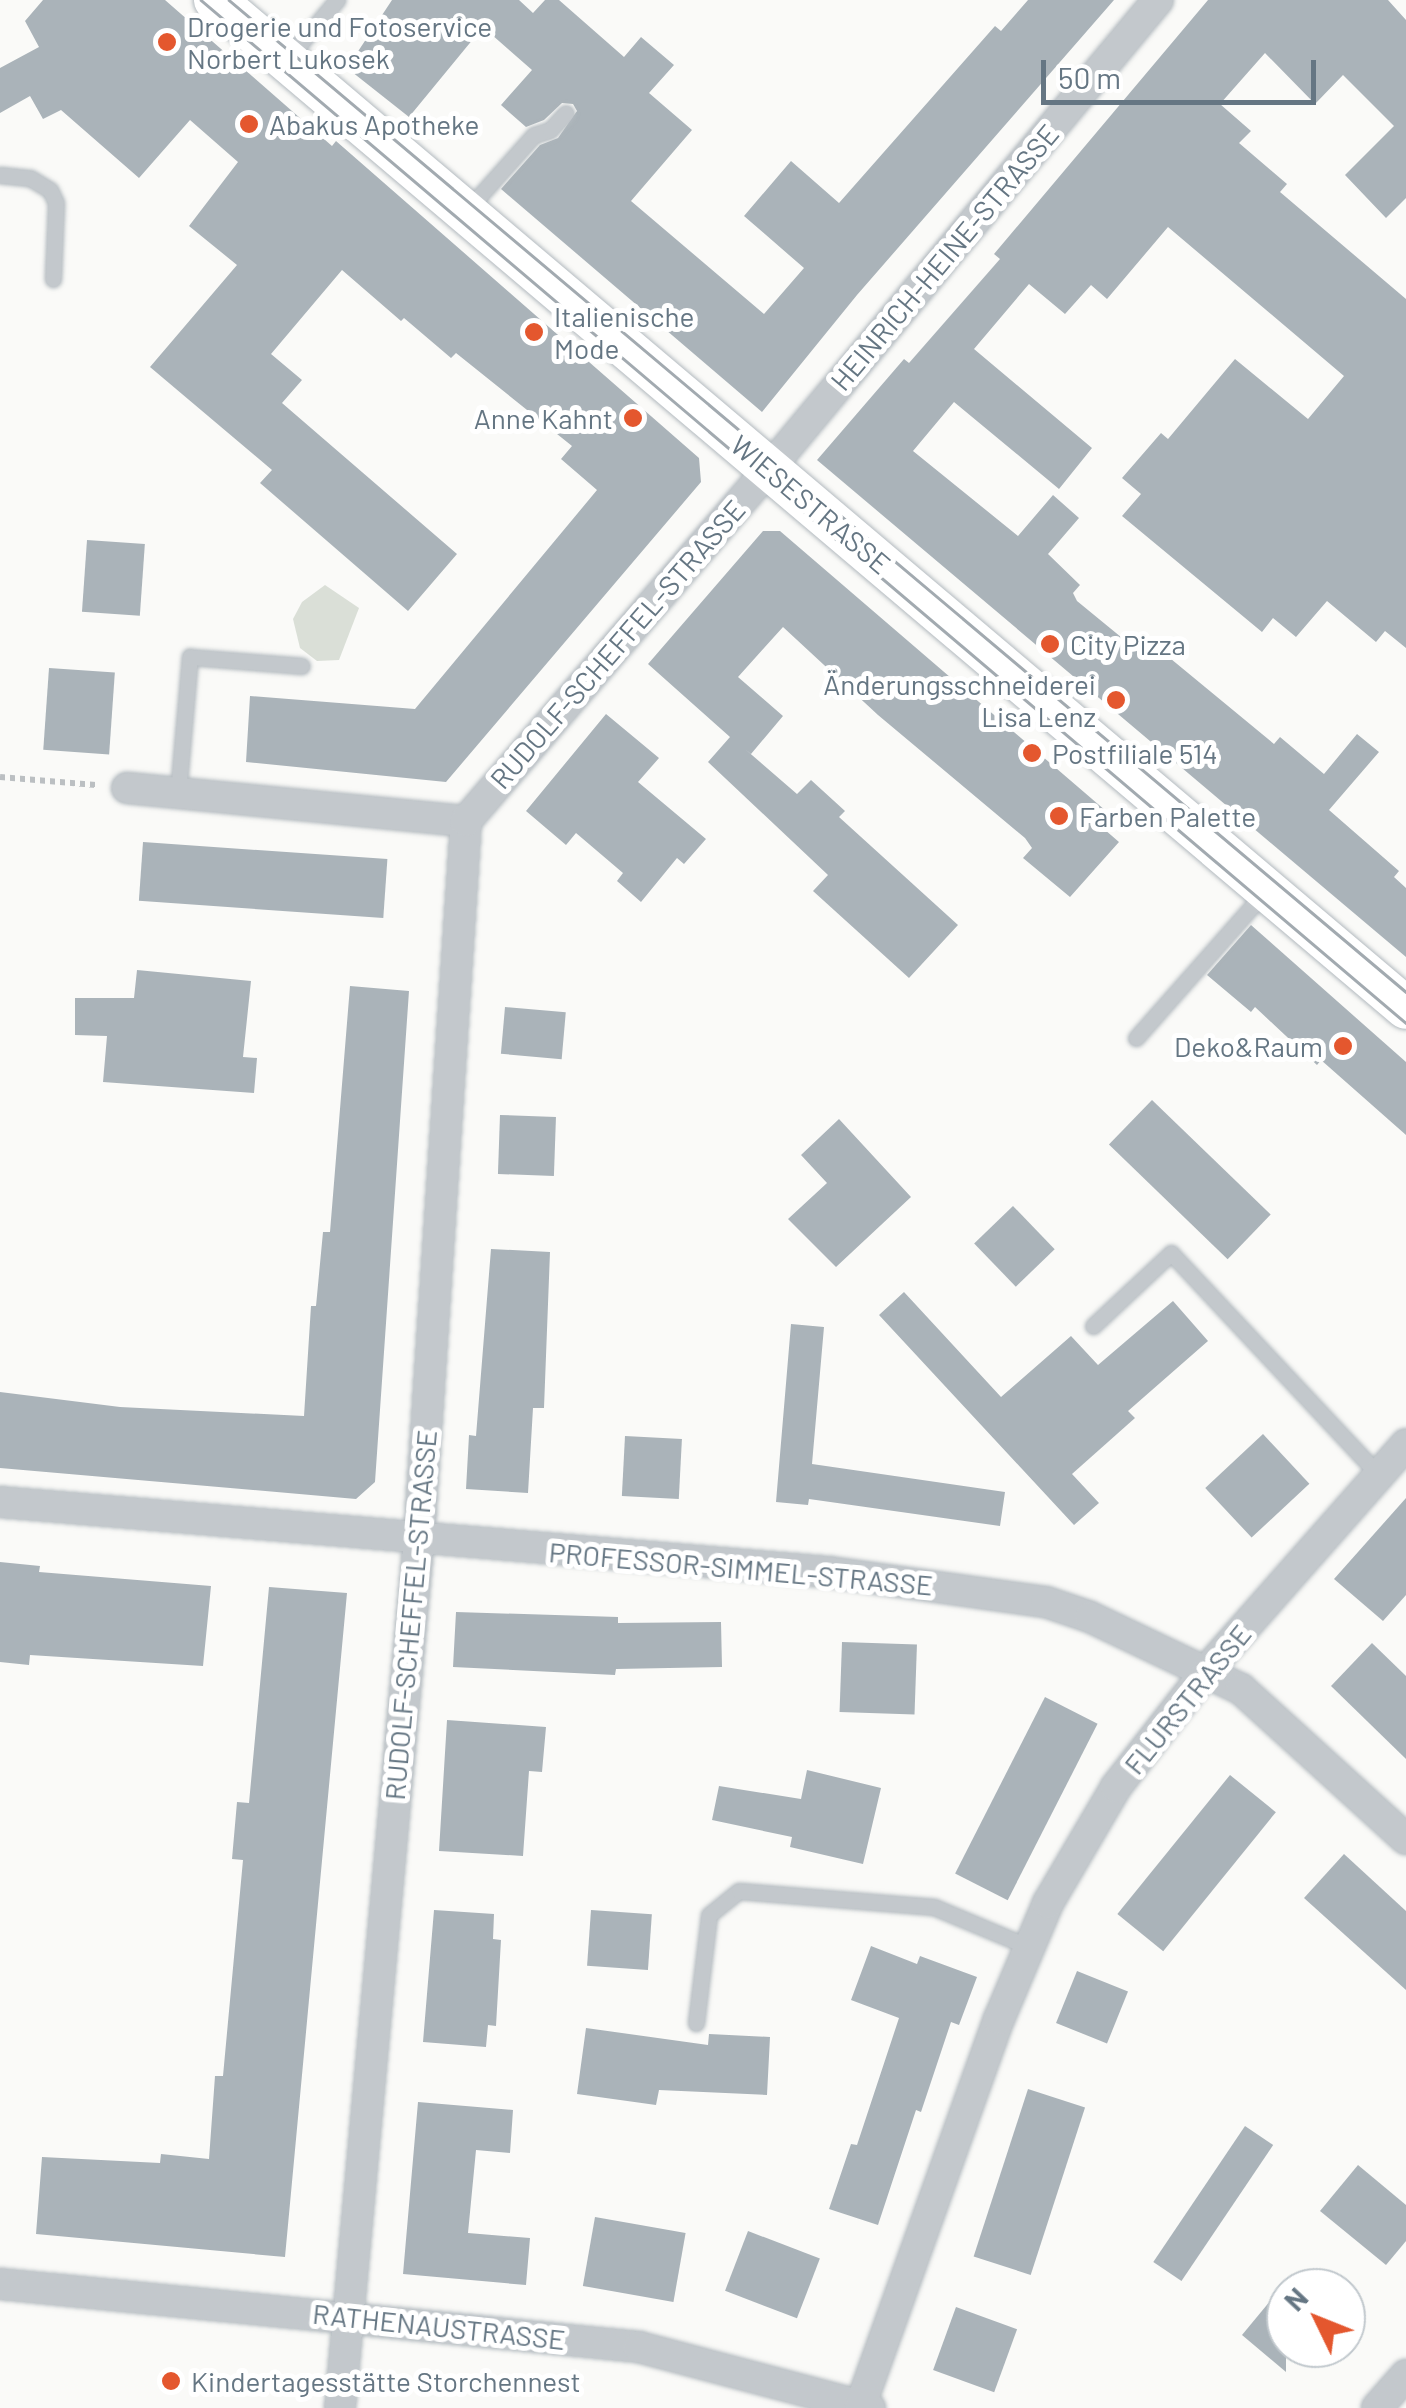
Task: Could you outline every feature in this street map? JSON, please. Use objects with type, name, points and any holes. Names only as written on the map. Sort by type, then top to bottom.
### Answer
[{"type":"street","name":"WIESESTRASSE","points":[[215,0],[1406,1008]]},
{"type":"street","name":"HEINRICH-HEINE-STRASSE","points":[[769,468],[1158,0]]},
{"type":"street","name":"RUDOLF-SCHEFFEL-STRASSE","points":[[340,2408],[418,1538],[466,821],[769,468]]},
{"type":"street","points":[[127,788],[466,821]]},
{"type":"street","name":"FLURSTRASSE","points":[[865,2406],[1029,1947],[1048,1904],[1116,1787],[1207,1670],[1406,1444]]},
{"type":"street","name":"PROFESSOR-SIMMEL-STRASSE","points":[[0,1502],[829,1572],[1031,1599],[1090,1617],[1241,1689],[1406,1839]]},
{"type":"street","name":"RATHENAUSTRASSE","points":[[0,2284],[639,2347],[865,2406]]},
{"type":"street","points":[[1376,2408],[1406,2375]]},
{"type":"lane","points":[[286,60],[337,0]]},
{"type":"lane","points":[[466,212],[534,134],[550,130],[566,112]]},
{"type":"lane","points":[[0,175],[30,178],[50,190],[56,203],[53,278]]},
{"type":"lane","points":[[178,792],[190,657],[302,666]]},
{"type":"lane","points":[[1136,1038],[1267,890]]},
{"type":"lane","points":[[1093,1326],[1170,1253],[1379,1475]]},
{"type":"lane","points":[[696,2023],[709,1915],[738,1891],[934,1907],[1029,1947]]},
{"type":"path","points":[[0,777],[127,788]]},
{"type":"shaded area","points":[[325,585],[359,608],[339,660],[317,661],[300,648],[293,619],[302,602]]},
{"type":"building","points":[[43,0],[165,0],[332,146],[336,141],[699,458],[701,482],[446,782],[246,762],[250,696],[415,709],[597,490],[561,459],[572,446],[456,353],[451,358],[404,318],[401,321],[342,270],[271,354],[302,380],[282,403],[457,554],[408,611],[260,483],[272,470],[150,367],[237,265],[189,226],[238,162],[190,120],[139,178],[61,110],[43,119],[30,96],[0,113],[0,68],[39,47],[25,21]]},
{"type":"building","points":[[392,0],[519,0],[533,13],[545,0],[559,0],[624,57],[641,37],[674,65],[649,93],[692,130],[631,201],[764,314],[804,268],[744,216],[791,161],[839,203],[995,26],[1001,31],[1028,0],[1114,0],[857,295],[762,412],[501,189],[540,145],[558,138],[577,111],[573,104],[562,103],[544,120],[526,127],[501,105],[532,70],[483,27],[409,117],[347,68]]},
{"type":"building","points":[[1208,0],[1388,0],[1406,20],[1406,198],[1386,218],[1345,175],[1394,126],[1343,75],[1315,104],[1265,53],[1220,104],[1251,131],[1239,143],[1287,184],[1280,192],[1406,299],[1406,648],[1385,631],[1376,642],[1327,601],[1296,637],[1273,618],[1262,632],[1122,516],[1141,494],[1122,478],[1161,433],[1168,439],[1235,359],[1308,419],[1344,376],[1168,227],[1107,299],[1091,285],[1065,314],[1029,284],[974,349],[1092,448],[1059,489],[954,402],[913,451],[1018,536],[1053,495],[1079,518],[1048,554],[1080,585],[1073,593],[1077,601],[1138,651],[1148,640],[1274,744],[1280,737],[1324,774],[1357,734],[1379,752],[1329,810],[1399,871],[1394,877],[1406,888],[1406,957],[817,460],[904,359],[909,363],[1000,259],[994,254]]},
{"type":"building","points":[[763,531],[780,531],[1106,811],[1097,823],[1119,842],[1070,897],[1023,858],[1032,848],[1025,838],[878,715],[783,627],[738,677],[783,716],[751,754],[745,749],[797,794],[811,780],[845,811],[839,817],[958,925],[909,978],[813,891],[828,875],[708,762],[730,737],[648,664]]},
{"type":"building","points":[[87,540],[145,544],[140,616],[82,612]]},
{"type":"building","points":[[49,668],[115,673],[109,754],[43,750]]},
{"type":"building","points":[[606,714],[659,758],[638,782],[706,839],[684,864],[677,858],[641,902],[617,881],[623,873],[576,833],[566,845],[526,811]]},
{"type":"building","points":[[143,842],[387,859],[383,918],[139,901]]},
{"type":"building","points":[[1251,925],[1406,1062],[1406,1135],[1321,1060],[1317,1065],[1255,1007],[1251,1012],[1207,975]]},
{"type":"building","points":[[137,970],[251,981],[243,1057],[257,1058],[254,1093],[103,1082],[107,1036],[75,1035],[75,998],[134,998]]},
{"type":"building","points":[[350,986],[409,991],[375,1482],[356,1499],[0,1468],[0,1392],[120,1407],[304,1416],[311,1306],[316,1306],[323,1232],[330,1232]]},
{"type":"building","points":[[505,1007],[566,1012],[562,1059],[501,1054]]},
{"type":"building","points":[[1152,1100],[1271,1215],[1228,1259],[1109,1145]]},
{"type":"building","points":[[500,1115],[556,1117],[554,1176],[498,1174]]},
{"type":"building","points":[[839,1119],[911,1197],[836,1267],[788,1219],[827,1183],[801,1155]]},
{"type":"building","points":[[1013,1206],[1055,1249],[1016,1287],[974,1244]]},
{"type":"building","points":[[491,1249],[550,1252],[544,1408],[533,1408],[528,1493],[466,1489],[469,1435],[476,1436]]},
{"type":"building","points":[[904,1292],[1001,1397],[1071,1336],[1098,1365],[1173,1301],[1208,1341],[1128,1411],[1135,1418],[1072,1474],[1099,1503],[1074,1525],[879,1315]]},
{"type":"building","points":[[791,1324],[824,1327],[812,1464],[1005,1492],[1000,1526],[809,1499],[808,1505],[776,1502]]},
{"type":"building","points":[[1263,1434],[1309,1484],[1252,1538],[1205,1488]]},
{"type":"building","points":[[625,1436],[682,1439],[679,1499],[622,1496]]},
{"type":"building","points":[[1406,1498],[1406,1595],[1383,1621],[1334,1579]]},
{"type":"building","points":[[0,1562],[40,1566],[39,1572],[211,1586],[203,1666],[30,1655],[29,1665],[0,1662]]},
{"type":"building","points":[[269,1587],[347,1593],[285,2257],[36,2234],[42,2157],[160,2163],[161,2154],[209,2159],[215,2076],[223,2076],[243,1860],[232,1859],[237,1802],[249,1803]]},
{"type":"building","points":[[456,1612],[618,1617],[618,1623],[721,1622],[722,1667],[616,1669],[615,1675],[453,1667]]},
{"type":"building","points":[[842,1642],[917,1645],[915,1715],[840,1712]]},
{"type":"building","points":[[1372,1643],[1406,1676],[1406,1759],[1331,1686]]},
{"type":"building","points":[[1045,1697],[1098,1724],[1008,1900],[955,1873]]},
{"type":"building","points":[[447,1720],[546,1727],[542,1772],[529,1771],[523,1856],[439,1851]]},
{"type":"building","points":[[807,1770],[881,1788],[863,1864],[790,1847],[792,1837],[712,1820],[719,1786],[801,1799]]},
{"type":"building","points":[[1230,1775],[1276,1812],[1163,1951],[1117,1914]]},
{"type":"building","points":[[1344,1854],[1406,1911],[1406,1990],[1304,1898]]},
{"type":"building","points":[[434,1910],[494,1914],[493,1939],[501,1940],[496,2026],[488,2025],[486,2047],[423,2042]]},
{"type":"building","points":[[591,1910],[652,1914],[648,1970],[587,1966]]},
{"type":"building","points":[[871,1946],[917,1964],[920,1956],[977,1977],[959,2025],[951,2022],[921,2112],[916,2110],[878,2225],[829,2209],[851,2144],[857,2145],[899,2018],[851,2000]]},
{"type":"building","points":[[1077,1971],[1128,1992],[1107,2044],[1056,2023]]},
{"type":"building","points":[[586,2028],[708,2045],[709,2034],[770,2037],[767,2095],[659,2090],[656,2105],[577,2094]]},
{"type":"building","points":[[1028,2089],[1085,2108],[1031,2275],[974,2256]]},
{"type":"building","points":[[418,2102],[513,2110],[510,2153],[476,2150],[468,2233],[530,2238],[526,2285],[403,2274]]},
{"type":"building","points":[[1245,2126],[1273,2145],[1181,2281],[1153,2262]]},
{"type":"building","points":[[1358,2165],[1406,2205],[1406,2241],[1386,2265],[1320,2211]]},
{"type":"building","points":[[595,2217],[686,2233],[673,2302],[583,2286]]},
{"type":"building","points":[[748,2231],[820,2259],[797,2318],[725,2291]]},
{"type":"building","points":[[1266,2306],[1266,2355],[1242,2335]]},
{"type":"building","points":[[956,2307],[1017,2329],[994,2392],[933,2370]]},
{"type":"tram line","points":[[201,0],[1406,1023]]},
{"type":"tram line","points":[[229,0],[1406,992]]},
{"type":"place","name":"Drogerie und Fotoservice Norbert Lukosek","points":[[167,42]]},
{"type":"place","name":"Abakus Apotheke","points":[[249,124]]},
{"type":"place","name":"Italienische Mode","points":[[534,332]]},
{"type":"place","name":"Anne Kahnt","points":[[633,418]]},
{"type":"place","name":"City Pizza","points":[[1050,644]]},
{"type":"place","name":"Änderungsschneiderei Lisa Lenz","points":[[1116,700]]},
{"type":"place","name":"Postfiliale 514","points":[[1032,753]]},
{"type":"place","name":"Farben Palette","points":[[1059,816]]},
{"type":"place","name":"Deko&Raum","points":[[1343,1046]]},
{"type":"place","name":"Kindertagesstätte Storchennest","points":[[171,2381]]}]
